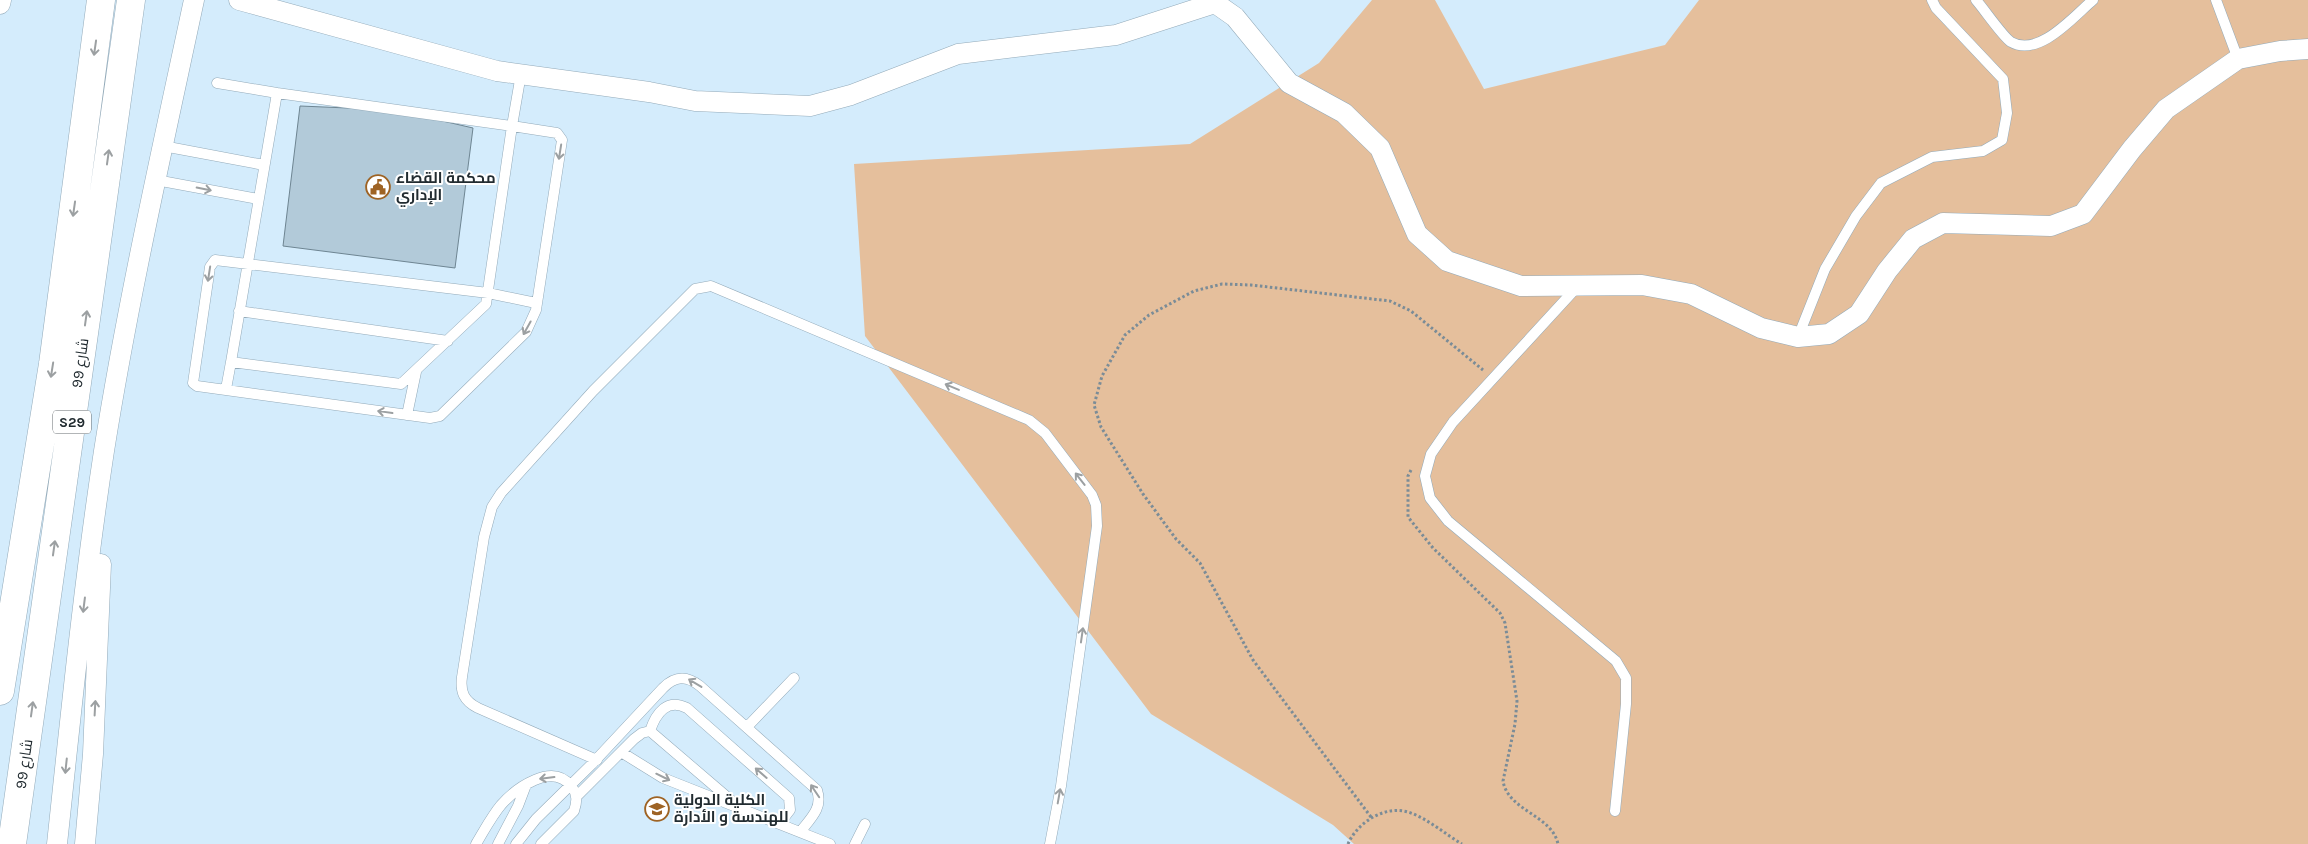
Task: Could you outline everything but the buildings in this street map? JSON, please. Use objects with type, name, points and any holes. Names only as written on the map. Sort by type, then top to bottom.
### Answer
[{"type":"main road","name":"99 شارع","points":[[0,692],[53,364],[101,0]]},
{"type":"main road","name":"99 شارع","points":[[12,844],[131,0]]},
{"type":"street","points":[[0,4],[1,0]]},
{"type":"street","points":[[57,844],[78,653],[104,452],[132,292],[194,0]]},
{"type":"street","points":[[239,0],[497,71],[649,92],[695,101],[810,106],[851,95],[958,54],[1116,35],[1216,2],[1235,17],[1289,83],[1344,113],[1380,148],[1416,234],[1446,261],[1520,286],[1642,285],[1690,294],[1761,328],[1798,338],[1829,334],[1860,314],[1887,271],[1913,239],[1943,224],[2052,226],[2083,214],[2132,148],[2166,109],[2238,59],[2280,51],[2308,49]]},
{"type":"street","points":[[85,844],[97,675],[104,452]]},
{"type":"street","points":[[0,603],[26,530]]},
{"type":"lane","points":[[1798,338],[1825,269],[1856,216],[1881,182],[1932,157],[1983,151],[2002,140],[2007,113],[2003,79],[1936,8],[1932,0]]},
{"type":"lane","points":[[1976,0],[2011,42],[2030,46],[2048,40],[2093,0]]},
{"type":"lane","points":[[2216,0],[2238,59]]},
{"type":"lane","points":[[231,362],[396,384],[405,382],[486,304],[521,74]]},
{"type":"lane","points":[[217,83],[557,133],[562,140],[536,303],[526,332],[440,416],[430,418],[196,386],[193,383],[210,267],[215,260],[219,259],[488,292],[536,303]]},
{"type":"lane","points":[[226,389],[277,93]]},
{"type":"lane","points":[[163,146],[264,164]]},
{"type":"lane","points":[[156,180],[258,199]]},
{"type":"lane","points":[[597,760],[469,704],[463,696],[461,687],[462,677],[487,522],[492,507],[501,493],[593,391],[695,289],[711,286],[1029,420],[1045,433],[1092,495],[1097,510],[1097,526],[1061,786],[1050,844]]},
{"type":"lane","points":[[1578,286],[1453,422],[1431,454],[1424,476],[1430,498],[1448,521],[1616,661],[1626,678],[1626,704],[1615,811]]},
{"type":"lane","points":[[239,311],[448,341]]},
{"type":"lane","points":[[407,415],[416,372]]},
{"type":"lane","points":[[516,844],[542,813],[597,760],[670,681],[680,677],[691,679],[817,790],[820,798],[819,807],[800,832]]},
{"type":"lane","points":[[747,727],[794,678]]},
{"type":"lane","points":[[652,700],[662,710]]},
{"type":"lane","points":[[541,844],[574,811],[577,796],[638,736],[650,731],[662,710],[674,704],[687,708],[784,794],[791,804],[790,810],[780,823]]},
{"type":"lane","points":[[650,731],[739,808]]},
{"type":"lane","points":[[621,752],[663,778],[830,844]]},
{"type":"lane","points":[[476,844],[502,803],[526,785],[542,777],[553,776],[563,779],[571,785],[577,796]]},
{"type":"lane","points":[[498,844],[518,806],[526,785]]},
{"type":"lane","points":[[855,844],[865,824]]},
{"type":"path","points":[[1371,817],[1253,660],[1200,563],[1176,539],[1143,494],[1101,427],[1094,405],[1102,376],[1125,335],[1149,315],[1194,291],[1222,284],[1251,285],[1368,297],[1390,302],[1411,311],[1493,379]]},
{"type":"path","points":[[1431,454],[1414,465],[1408,476],[1408,517],[1433,548],[1493,605],[1505,623],[1517,701],[1515,724],[1503,781],[1505,790],[1512,798],[1554,832],[1558,844]]},
{"type":"path","points":[[1348,844],[1359,826],[1371,817],[1397,811],[1408,812],[1462,844]]},
{"type":"shaded area","points":[[1372,0],[1435,0],[1484,89],[1665,45],[1699,0],[2308,0],[2308,844],[1354,844],[1333,825],[1151,714],[865,336],[854,164],[1190,144],[1319,63]]},
{"type":"place","name":"محكمة القضاء الإداري","points":[[378,187]]},
{"type":"place","name":"الكلية الدولية للهندسة و الأدارة","points":[[657,809]]}]
